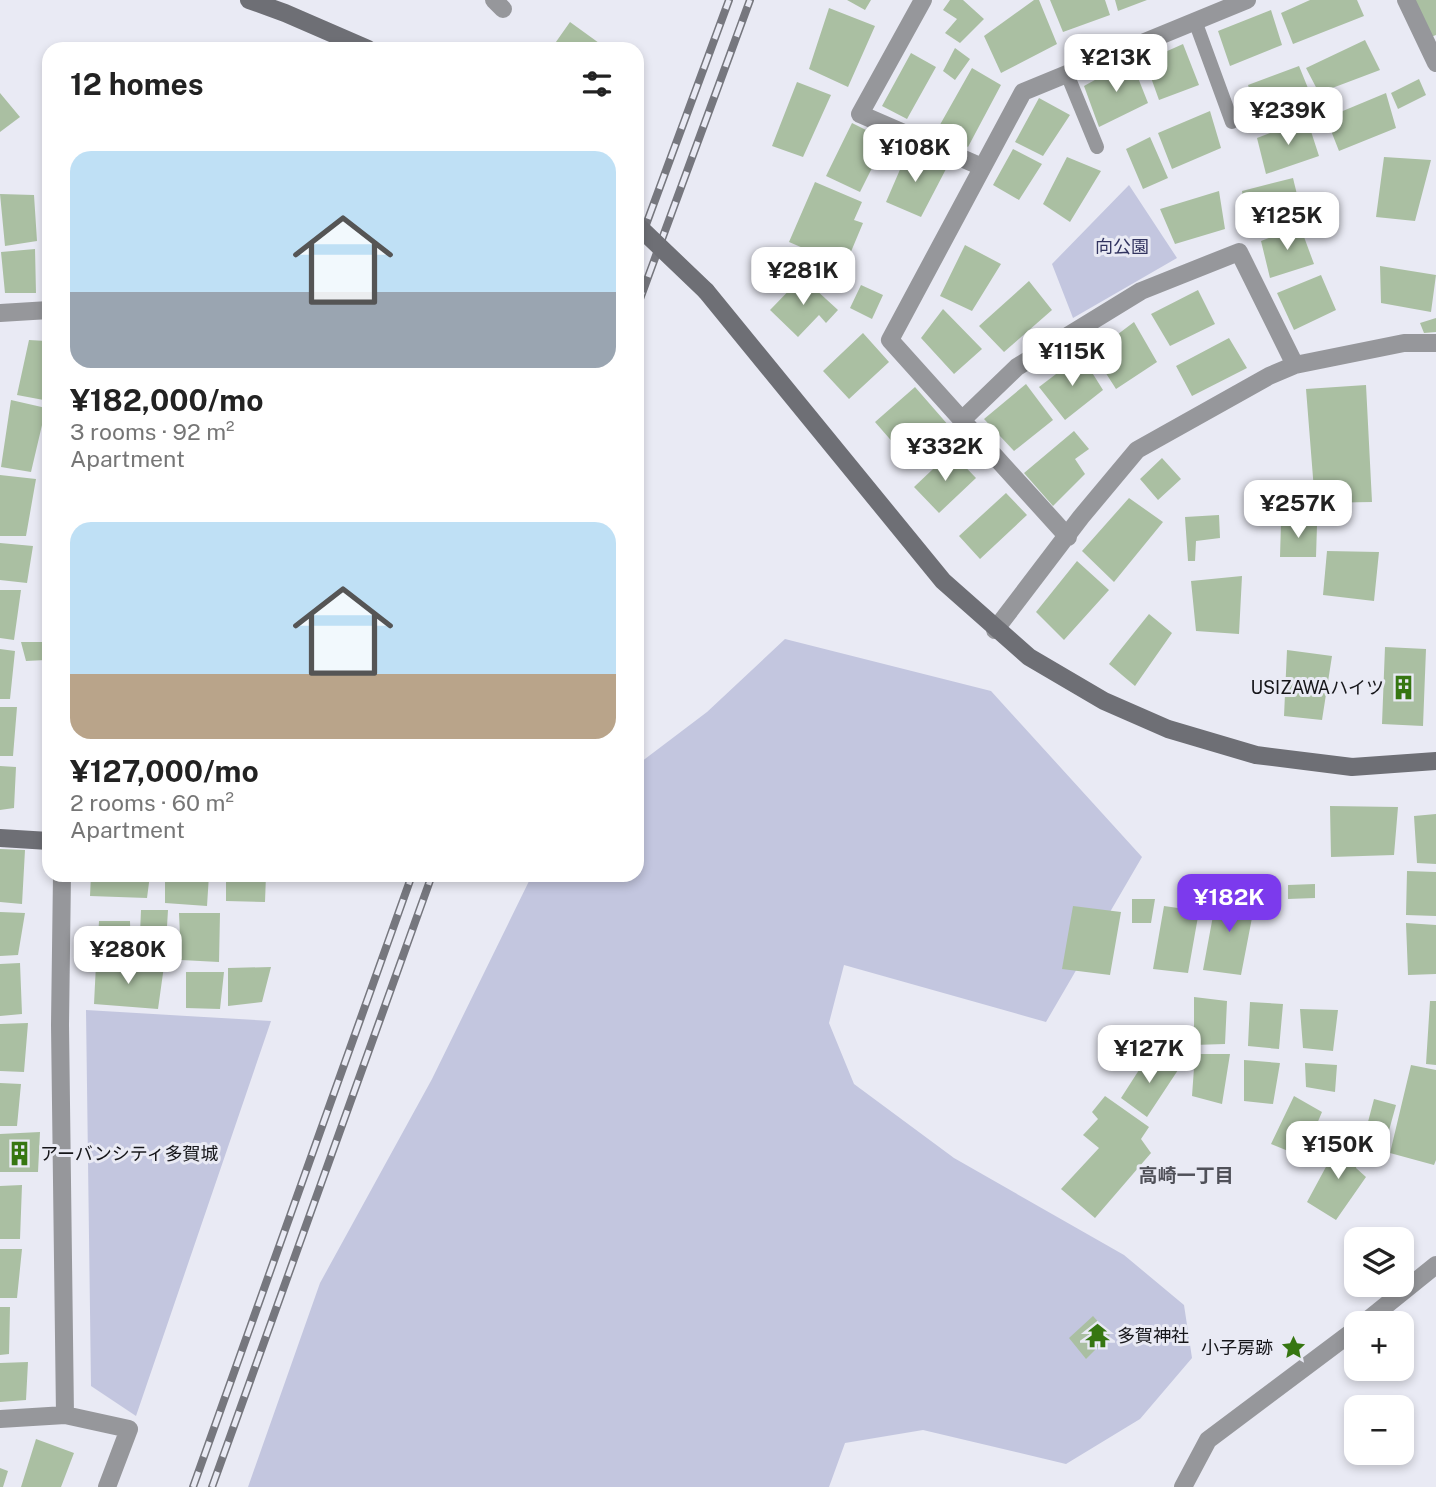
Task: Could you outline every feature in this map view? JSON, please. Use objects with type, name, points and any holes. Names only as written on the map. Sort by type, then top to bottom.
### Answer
[{"type":"street","points":[[249,0],[352,42]]},
{"type":"street","points":[[923,0],[860,114],[982,167]]},
{"type":"street","points":[[1068,537],[890,340],[1023,92],[1247,0]]},
{"type":"street","points":[[1406,0],[1436,63]]},
{"type":"street","points":[[644,231],[706,291],[943,581],[1029,657],[1104,701],[1168,729],[1256,755],[1352,767],[1436,761]]},
{"type":"street","points":[[962,420],[1017,367],[1140,292],[1240,252],[1296,365]]},
{"type":"street","points":[[0,313],[42,310]]},
{"type":"street","points":[[996,630],[1137,450],[1260,381],[1296,365],[1404,343],[1436,343]]},
{"type":"street","points":[[0,838],[42,841]]},
{"type":"street","points":[[62,882],[60,1025],[65,1415]]},
{"type":"street","points":[[1379,1311],[1436,1265]]},
{"type":"street","points":[[1183,1487],[1208,1440],[1344,1338]]},
{"type":"street","points":[[0,1419],[65,1415],[129,1429],[107,1487]]},
{"type":"lane","points":[[1195,21],[1233,122]]},
{"type":"lane","points":[[1067,74],[1097,147]]},
{"type":"green space","name":"向公園","points":[[1129,185],[1177,258],[1073,318],[1052,264]]},
{"type":"green space","points":[[785,639],[991,691],[1142,857],[1046,1022],[844,965],[829,1023],[854,1084],[954,1158],[1124,1255],[1184,1305],[1192,1358],[1140,1419],[1066,1464],[923,1430],[845,1443],[829,1487],[248,1487],[320,1283],[432,1079],[529,882],[644,882],[644,760],[707,712]]},
{"type":"green space","points":[[86,1010],[271,1021],[136,1416],[91,1386]]},
{"type":"building","points":[[847,0],[871,0],[865,10]]},
{"type":"building","points":[[950,0],[963,0],[984,19],[960,43],[945,33],[957,19],[943,10]]},
{"type":"building","points":[[1034,0],[1039,0],[1057,44],[1001,73],[984,36]]},
{"type":"building","points":[[1050,0],[1105,0],[1110,15],[1063,32]]},
{"type":"building","points":[[1115,0],[1147,0],[1118,11]]},
{"type":"building","points":[[1310,0],[1357,0],[1364,16],[1293,44],[1281,13]]},
{"type":"building","points":[[1414,0],[1436,0],[1436,35],[1431,37]]},
{"type":"building","points":[[829,8],[875,26],[848,87],[809,69]]},
{"type":"building","points":[[1271,10],[1282,45],[1230,66],[1218,31]]},
{"type":"building","points":[[570,22],[598,42],[556,42]]},
{"type":"building","points":[[1365,40],[1380,70],[1319,93],[1306,68]]},
{"type":"building","points":[[1183,44],[1199,85],[1159,100],[1145,61]]},
{"type":"building","points":[[955,48],[970,59],[955,80],[943,71]]},
{"type":"building","points":[[911,53],[936,67],[907,119],[882,106]]},
{"type":"building","points":[[1131,60],[1148,103],[1099,127],[1084,86]]},
{"type":"building","points":[[1299,66],[1314,103],[1261,124],[1248,85]]},
{"type":"building","points":[[972,68],[1001,85],[968,147],[937,130]]},
{"type":"building","points":[[1419,79],[1426,95],[1398,109],[1391,93]]},
{"type":"building","points":[[797,82],[831,95],[803,157],[772,146]]},
{"type":"building","points":[[0,93],[20,117],[0,132]]},
{"type":"building","points":[[1386,93],[1396,128],[1339,151],[1326,118]]},
{"type":"building","points":[[1039,98],[1070,115],[1043,156],[1015,142]]},
{"type":"building","points":[[1210,111],[1221,148],[1172,169],[1158,133]]},
{"type":"building","points":[[1307,119],[1319,156],[1266,174],[1257,138]]},
{"type":"building","points":[[852,123],[886,140],[860,192],[826,176]]},
{"type":"building","points":[[1150,137],[1168,178],[1143,189],[1126,149]]},
{"type":"building","points":[[1013,149],[1042,164],[1019,200],[993,185]]},
{"type":"building","points":[[908,151],[946,169],[921,217],[886,202]]},
{"type":"building","points":[[1067,157],[1101,171],[1070,222],[1043,204]]},
{"type":"building","points":[[1384,157],[1431,160],[1415,221],[1376,217]]},
{"type":"building","points":[[1293,178],[1302,215],[1248,231],[1242,191]]},
{"type":"building","points":[[815,182],[862,202],[854,220],[863,223],[845,266],[789,242]]},
{"type":"building","points":[[1219,191],[1225,229],[1175,244],[1160,209]]},
{"type":"building","points":[[0,194],[34,195],[37,241],[5,246]]},
{"type":"building","points":[[1300,226],[1314,264],[1270,278],[1261,241]]},
{"type":"building","points":[[965,245],[1001,264],[972,311],[940,296]]},
{"type":"building","points":[[35,249],[36,293],[5,293],[1,252]]},
{"type":"building","points":[[786,251],[802,269],[793,277],[777,259]]},
{"type":"building","points":[[1380,266],[1436,275],[1431,312],[1381,303]]},
{"type":"building","points":[[1321,275],[1336,310],[1294,330],[1277,293]]},
{"type":"building","points":[[802,277],[838,310],[826,323],[819,315],[798,337],[770,310]]},
{"type":"building","points":[[1029,281],[1052,310],[1004,352],[979,326]]},
{"type":"building","points":[[861,285],[883,295],[872,319],[850,308]]},
{"type":"building","points":[[1198,290],[1215,324],[1170,346],[1151,314]]},
{"type":"building","points":[[943,309],[982,349],[954,374],[921,338]]},
{"type":"building","points":[[1436,318],[1436,332],[1424,333],[1420,323]]},
{"type":"building","points":[[1134,322],[1157,362],[1116,389],[1093,353]]},
{"type":"building","points":[[863,333],[889,362],[849,399],[823,371]]},
{"type":"building","points":[[1229,338],[1247,368],[1192,396],[1176,366]]},
{"type":"building","points":[[29,340],[42,341],[42,400],[17,395]]},
{"type":"building","points":[[1081,355],[1103,390],[1065,420],[1039,387]]},
{"type":"building","points":[[1026,384],[1053,420],[1014,451],[984,419]]},
{"type":"building","points":[[1366,385],[1372,502],[1315,503],[1306,389]]},
{"type":"building","points":[[915,387],[949,426],[909,461],[875,422]]},
{"type":"building","points":[[11,400],[42,407],[42,425],[31,472],[1,467]]},
{"type":"building","points":[[1074,431],[1089,449],[1075,459],[1085,474],[1053,506],[1024,473]]},
{"type":"building","points":[[951,452],[976,478],[939,513],[914,487]]},
{"type":"building","points":[[1162,458],[1181,479],[1158,500],[1140,479]]},
{"type":"building","points":[[0,475],[36,479],[26,536],[0,536]]},
{"type":"building","points":[[1006,493],[1027,515],[980,559],[959,536]]},
{"type":"building","points":[[1129,498],[1163,522],[1114,582],[1082,551]]},
{"type":"building","points":[[1219,515],[1220,538],[1196,541],[1195,561],[1188,561],[1185,517]]},
{"type":"building","points":[[1281,523],[1317,525],[1316,557],[1280,557]]},
{"type":"building","points":[[0,543],[33,546],[27,583],[0,580]]},
{"type":"building","points":[[1327,551],[1379,552],[1374,601],[1323,595]]},
{"type":"building","points":[[1077,561],[1109,590],[1064,640],[1036,612]]},
{"type":"building","points":[[1242,576],[1239,634],[1196,631],[1191,581]]},
{"type":"building","points":[[0,590],[21,590],[14,640],[0,638]]},
{"type":"building","points":[[1149,614],[1172,633],[1135,686],[1109,664]]},
{"type":"building","points":[[21,642],[42,642],[42,660],[26,661]]},
{"type":"building","name":"USIZAWAハイツ","points":[[1385,647],[1426,649],[1423,726],[1382,724]]},
{"type":"building","points":[[0,649],[15,651],[10,699],[0,699]]},
{"type":"building","points":[[1287,650],[1332,656],[1322,720],[1284,716]]},
{"type":"building","points":[[0,707],[17,707],[13,756],[0,756]]},
{"type":"building","points":[[0,766],[16,767],[14,808],[0,810]]},
{"type":"building","points":[[1330,806],[1398,807],[1394,855],[1331,857]]},
{"type":"building","points":[[1436,814],[1436,864],[1417,863],[1414,816]]},
{"type":"building","points":[[0,849],[25,850],[22,904],[0,902]]},
{"type":"building","points":[[1407,871],[1436,872],[1436,916],[1406,915]]},
{"type":"building","points":[[91,882],[149,882],[147,898],[90,896]]},
{"type":"building","points":[[165,882],[209,882],[207,906],[165,903]]},
{"type":"building","points":[[226,882],[266,882],[265,902],[226,901]]},
{"type":"building","points":[[1315,884],[1315,898],[1288,899],[1288,885]]},
{"type":"building","points":[[1217,894],[1256,897],[1241,975],[1203,970]]},
{"type":"building","points":[[1132,899],[1155,899],[1151,923],[1132,923]]},
{"type":"building","points":[[1073,906],[1121,912],[1110,975],[1062,969]]},
{"type":"building","points":[[1164,906],[1199,911],[1188,973],[1153,969]]},
{"type":"building","points":[[141,910],[168,910],[165,959],[139,958]]},
{"type":"building","points":[[0,912],[25,913],[18,955],[0,956]]},
{"type":"building","points":[[179,913],[220,913],[219,962],[181,960]]},
{"type":"building","points":[[99,921],[130,921],[131,956],[97,956]]},
{"type":"building","points":[[1406,923],[1436,925],[1436,974],[1408,975]]},
{"type":"building","points":[[20,963],[22,1014],[0,1016],[0,964]]},
{"type":"building","points":[[96,964],[164,966],[158,1009],[94,1004]]},
{"type":"building","points":[[271,967],[262,1002],[228,1006],[228,968]]},
{"type":"building","points":[[186,972],[224,972],[220,1009],[186,1008]]},
{"type":"building","points":[[1194,997],[1227,1001],[1225,1044],[1194,1045]]},
{"type":"building","points":[[1430,1001],[1436,1001],[1436,1065],[1426,1064]]},
{"type":"building","points":[[1250,1002],[1283,1004],[1279,1049],[1248,1046]]},
{"type":"building","points":[[1300,1009],[1338,1010],[1333,1051],[1303,1048]]},
{"type":"building","points":[[28,1023],[24,1072],[0,1071],[0,1024]]},
{"type":"building","points":[[1195,1054],[1230,1054],[1222,1104],[1192,1096]]},
{"type":"building","points":[[1148,1056],[1178,1070],[1147,1117],[1121,1098]]},
{"type":"building","points":[[1244,1060],[1280,1063],[1273,1104],[1244,1101]]},
{"type":"building","points":[[1305,1063],[1337,1065],[1335,1092],[1306,1087]]},
{"type":"building","points":[[1411,1065],[1436,1070],[1434,1165],[1390,1153]]},
{"type":"building","points":[[0,1083],[21,1084],[17,1126],[0,1126]]},
{"type":"building","points":[[1105,1096],[1149,1127],[1141,1139],[1151,1153],[1095,1218],[1061,1189],[1099,1148],[1083,1135],[1098,1119],[1092,1112]]},
{"type":"building","points":[[1294,1096],[1322,1112],[1303,1157],[1271,1144]]},
{"type":"building","points":[[1374,1099],[1396,1105],[1385,1145],[1363,1141]]},
{"type":"building","name":"アーバンシティ多賀城","points":[[40,1132],[38,1172],[0,1172],[0,1134]]},
{"type":"building","points":[[1341,1139],[1361,1147],[1356,1168],[1366,1177],[1336,1220],[1307,1202]]},
{"type":"building","points":[[22,1185],[20,1239],[0,1239],[0,1186]]},
{"type":"building","points":[[0,1249],[22,1249],[17,1298],[0,1298]]},
{"type":"building","points":[[0,1307],[10,1307],[9,1354],[0,1355]]},
{"type":"building","points":[[1093,1316],[1110,1335],[1086,1359],[1069,1338]]},
{"type":"building","points":[[28,1362],[26,1400],[0,1402],[0,1363]]},
{"type":"building","points":[[36,1439],[74,1453],[61,1487],[21,1487]]},
{"type":"building","points":[[0,1468],[8,1471],[3,1487],[0,1487]]},
{"type":"railway","points":[[644,230],[729,0]]},
{"type":"railway","points":[[644,288],[750,0]]},
{"type":"railway","points":[[193,1487],[409,882]]},
{"type":"railway","points":[[212,1487],[429,882]]},
{"type":"place","name":"USIZAWAハイツ","points":[[1404,687]]},
{"type":"place","name":"アーバンシティ多賀城","points":[[20,1153]]},
{"type":"place","name":"多賀神社","points":[[1097,1335]]},
{"type":"place","name":"小子房跡","points":[[1293,1347]]},
{"type":"district","name":"高崎一丁目","points":[[1186,1175]]}]
